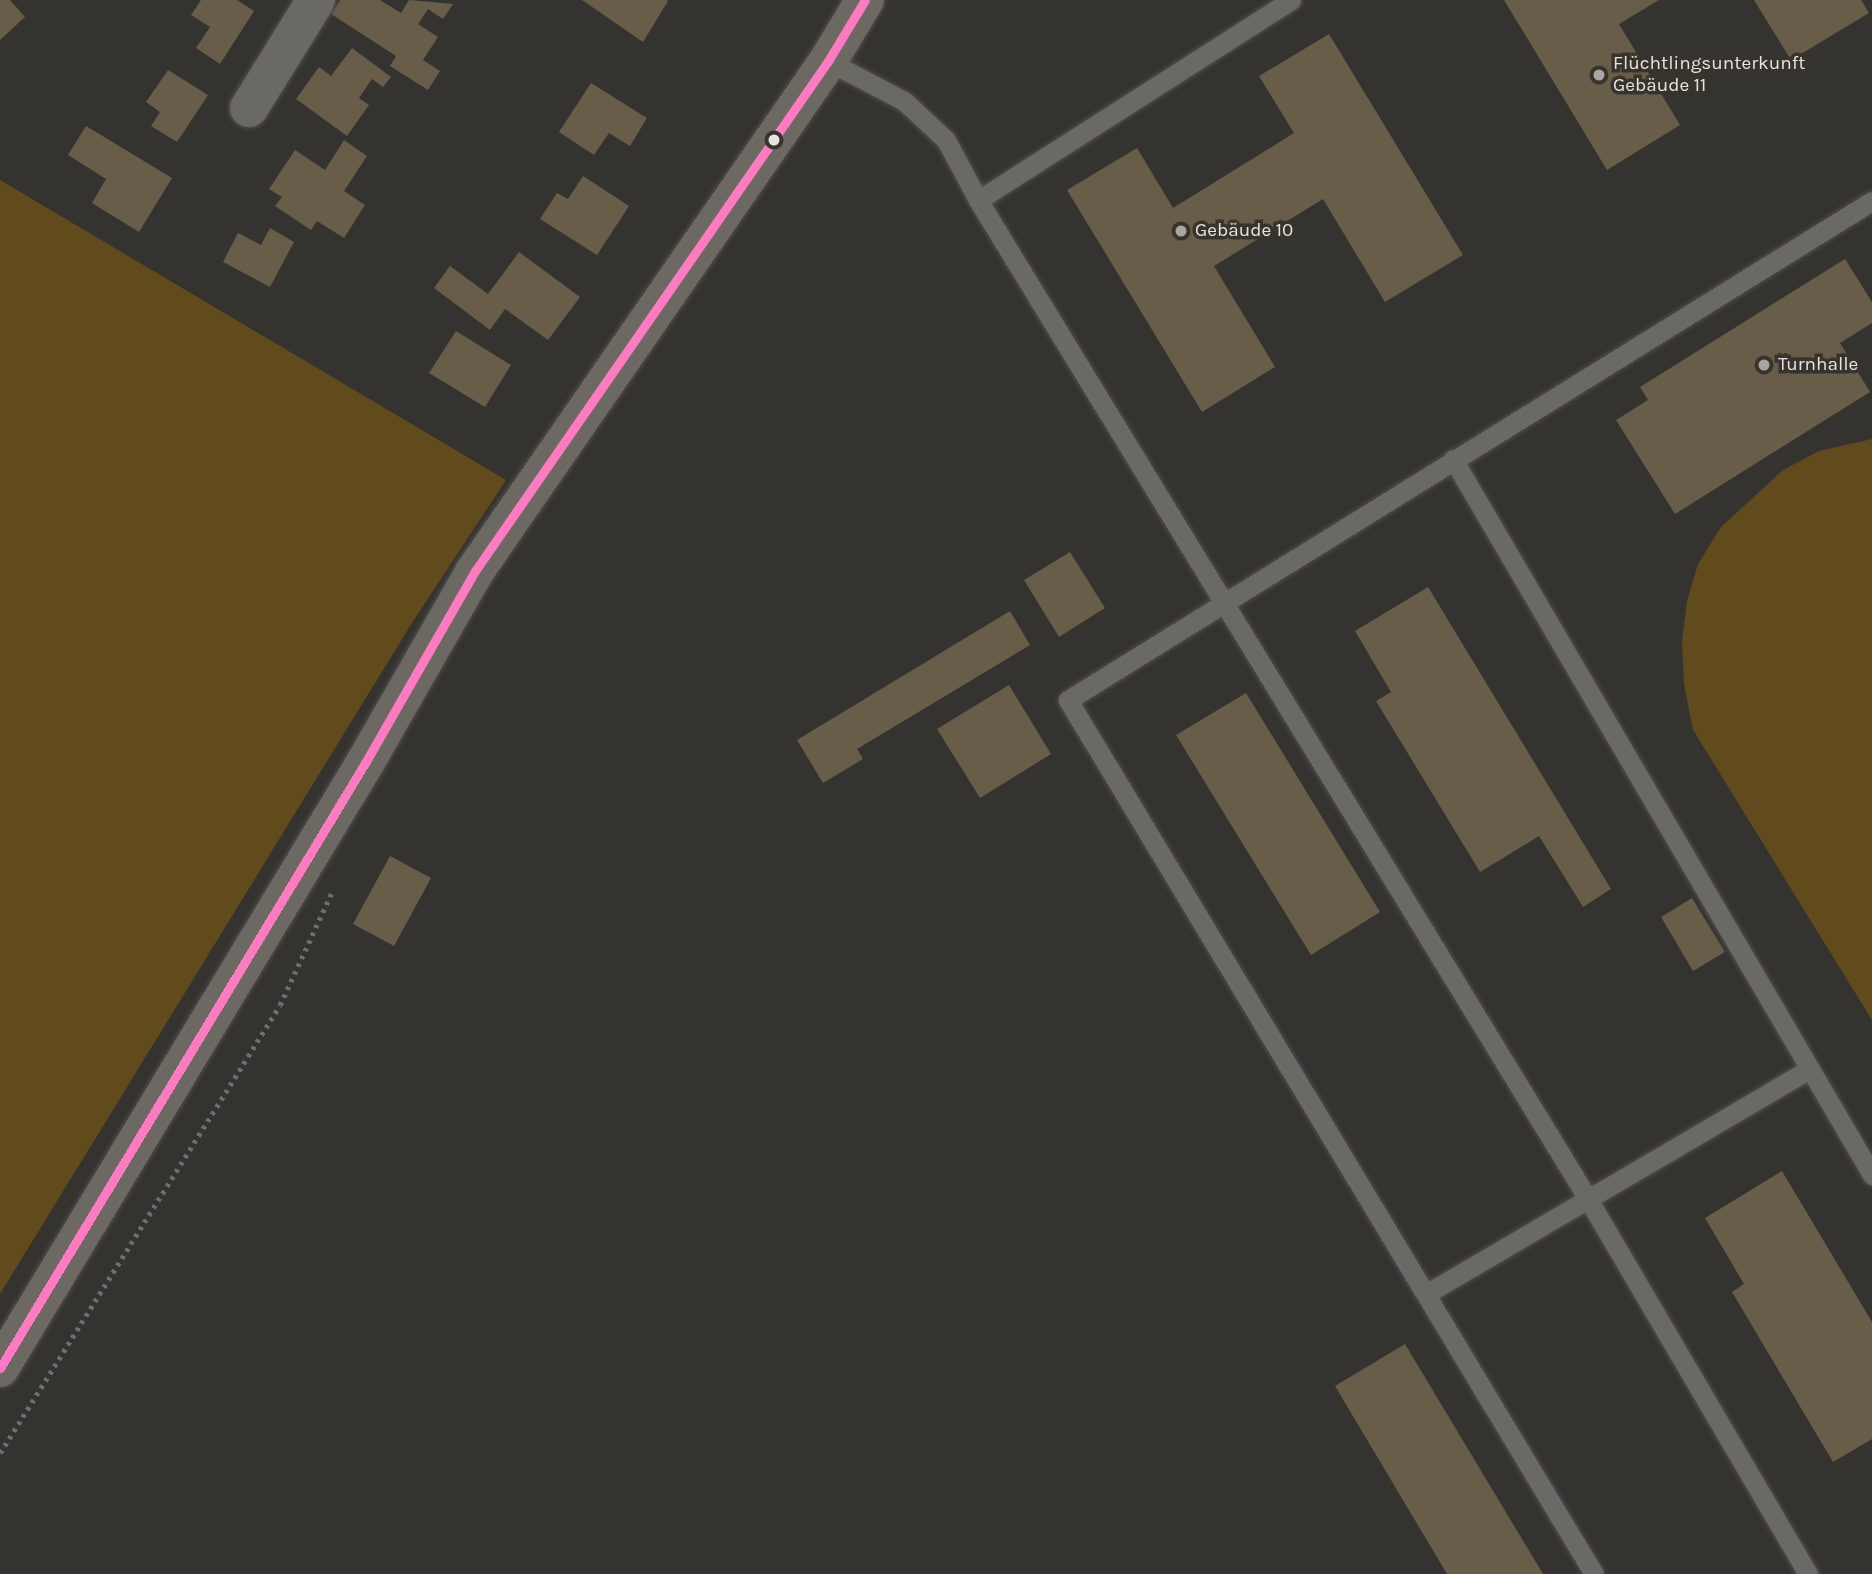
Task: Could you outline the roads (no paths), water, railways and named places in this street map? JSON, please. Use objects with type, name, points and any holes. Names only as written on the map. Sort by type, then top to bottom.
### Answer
[{"type":"street","points":[[249,108],[316,0]]},
{"type":"street","points":[[0,1367],[358,775],[475,571],[828,61],[865,0]]},
{"type":"lane","points":[[978,200],[1291,0]]},
{"type":"lane","points":[[828,61],[904,101],[946,140],[978,200],[1588,1199],[1808,1574]]},
{"type":"lane","points":[[1594,1574],[1068,700],[1872,201]]},
{"type":"lane","points":[[1453,459],[1872,1175]]},
{"type":"lane","points":[[1426,1294],[1810,1069]]},
{"type":"place","name":"Flüchtlingsunterkunft Gebäude 11","points":[[1599,75]]},
{"type":"place","name":"Gebäude 10","points":[[1181,231]]},
{"type":"place","name":"Turnhalle","points":[[1764,365]]}]
